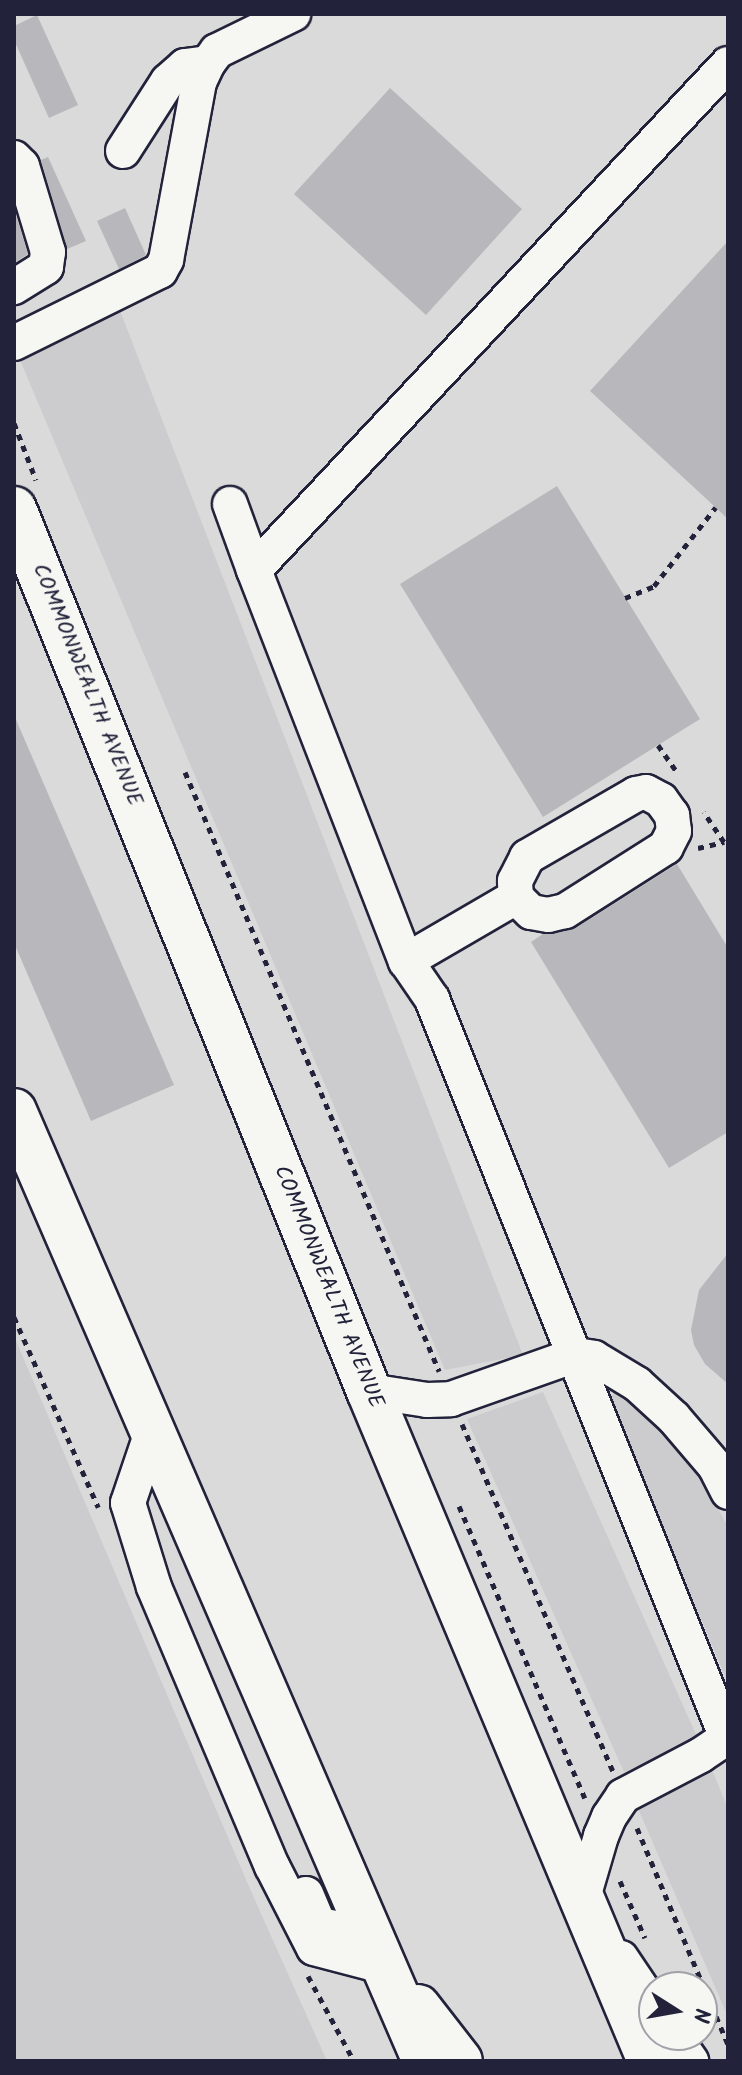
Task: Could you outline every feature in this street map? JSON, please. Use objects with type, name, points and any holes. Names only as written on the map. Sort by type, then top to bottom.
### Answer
[{"type":"main road","name":"COMMONWEALTH AVENUE","points":[[14,509],[369,1391],[650,2061]]},
{"type":"main road","points":[[14,1111],[425,2061]]},
{"type":"main road","points":[[375,1950],[446,2038],[460,2061]]},
{"type":"street","points":[[14,343],[155,274],[164,266],[197,93],[208,63],[217,51],[293,14]]},
{"type":"street","points":[[123,151],[168,81],[185,66],[208,63]]},
{"type":"street","points":[[254,570],[725,75]]},
{"type":"street","points":[[14,158],[22,166],[48,252],[46,267],[14,287]]},
{"type":"street","points":[[230,504],[406,961],[432,999],[728,1739],[623,1796],[601,1836],[582,1901],[638,1997]]},
{"type":"street","points":[[406,961],[516,897]]},
{"type":"street","points":[[369,1391],[427,1400],[451,1399],[576,1355],[594,1358],[637,1384],[665,1410],[715,1466],[728,1492]]},
{"type":"street","points":[[153,1429],[128,1503],[154,1587],[272,1866],[314,1948],[375,1950]]},
{"type":"street","points":[[582,1901],[638,1983]]},
{"type":"path","points":[[625,598],[654,586],[716,507]]},
{"type":"shaded area","points":[[14,14],[728,14],[728,2061],[14,2061]]},
{"type":"shaded area","points":[[119,308],[523,1355],[445,1370],[20,360]]},
{"type":"shaded area","points":[[14,1336],[247,1882],[327,2061],[14,2061]]},
{"type":"shaded area","points":[[616,1391],[641,1406],[694,1465],[727,1525],[728,1683],[610,1404],[611,1396]]},
{"type":"shaded area","points":[[543,1392],[698,1739],[624,1772],[467,1419]]},
{"type":"shaded area","points":[[713,1772],[728,1809],[728,2017],[718,1994],[718,1971],[708,1971],[637,1806]]},
{"type":"building","points":[[37,15],[78,105],[49,118],[14,40],[14,26]]},
{"type":"building","points":[[390,88],[522,209],[426,315],[294,194]]},
{"type":"building","points":[[48,157],[86,241],[67,249],[41,160]]},
{"type":"building","points":[[125,208],[146,255],[119,269],[97,221]]},
{"type":"building","points":[[14,209],[28,254],[14,263]]},
{"type":"building","points":[[728,241],[728,519],[590,391]]},
{"type":"building","points":[[557,486],[700,719],[543,817],[400,584]]},
{"type":"building","points":[[14,715],[174,1085],[91,1121],[14,943]]},
{"type":"building","points":[[677,864],[728,948],[728,1132],[669,1168],[531,942],[543,934],[576,928]]},
{"type":"building","points":[[728,1253],[728,1384],[705,1364],[694,1345],[691,1330],[699,1290]]}]
